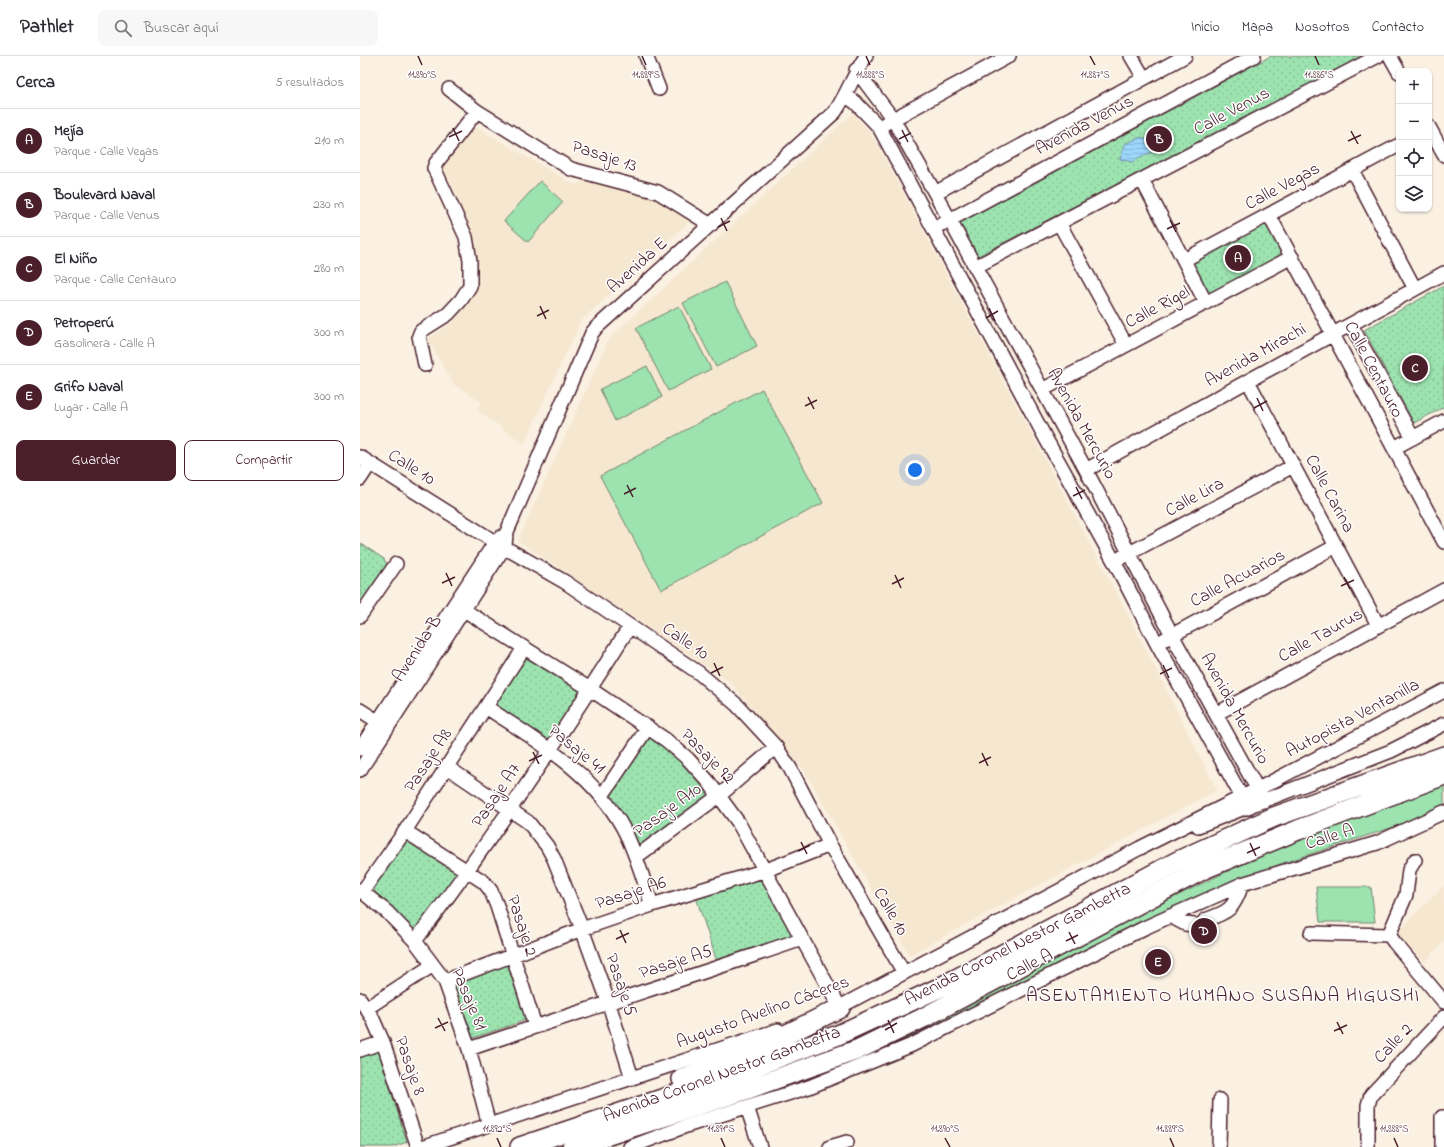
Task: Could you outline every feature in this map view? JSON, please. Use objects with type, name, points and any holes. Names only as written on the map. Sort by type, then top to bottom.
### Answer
[{"type":"highway","name":"Avenida Coronel Nestor Gambetta","points":[[520,1147],[724,1078],[838,1035],[941,987],[1178,860],[1274,817],[1444,756]]},
{"type":"highway","name":"Avenida Coronel Nestor Gambetta","points":[[572,1147],[748,1089],[857,1050],[923,1018],[1204,869],[1298,830],[1444,776]]},
{"type":"highway","points":[[579,1126],[626,1100],[705,1070],[771,1042],[840,1008]]},
{"type":"street","points":[[646,56],[658,89]]},
{"type":"street","name":"Avenida E","points":[[502,541],[592,333],[835,112],[846,96],[856,70],[866,56]]},
{"type":"street","points":[[879,127],[1009,56]]},
{"type":"street","points":[[1132,56],[1144,78]]},
{"type":"street","points":[[935,193],[1185,56]]},
{"type":"street","name":"Avenida Venus","points":[[934,229],[1254,56]]},
{"type":"street","name":"Calle Venus","points":[[975,267],[1378,56]]},
{"type":"street","points":[[1390,56],[1397,68]]},
{"type":"street","name":"Avenida Mercurio","points":[[856,70],[893,119],[935,193],[1086,470],[1172,635],[1264,801]]},
{"type":"street","name":"Pasaje 13","points":[[449,89],[477,111],[571,169],[658,192],[711,225]]},
{"type":"street","name":"Avenida Mercurio","points":[[846,96],[855,102],[879,127],[1046,439],[1114,561],[1157,644],[1245,802]]},
{"type":"street","points":[[425,365],[419,336],[421,331],[448,314],[461,300],[470,286],[470,261],[466,237],[434,168],[436,162],[477,111]]},
{"type":"street","points":[[1432,133],[1444,155]]},
{"type":"street","name":"Calle Vegas","points":[[1184,260],[1396,146]]},
{"type":"street","points":[[1352,170],[1415,290]]},
{"type":"street","points":[[1142,180],[1206,303]]},
{"type":"street","name":"Calle Centauro","points":[[1269,215],[1394,448],[1440,526],[1444,542]]},
{"type":"street","points":[[1059,223],[1126,345]]},
{"type":"street","name":"Calle Rigel","points":[[1042,390],[1292,257]]},
{"type":"street","name":"Avenida Mirachi","points":[[1086,470],[1444,273]]},
{"type":"street","points":[[1351,325],[1413,438]]},
{"type":"street","name":"Calle Carina","points":[[1248,381],[1378,625]]},
{"type":"street","points":[[1394,448],[1444,421]]},
{"type":"street","points":[[1046,439],[1064,430]]},
{"type":"street","points":[[360,479],[365,461]]},
{"type":"street","name":"Calle 10","points":[[365,461],[502,541],[565,582],[718,687],[757,725],[776,747],[790,768],[830,844],[904,974]]},
{"type":"street","name":"Calle Lira","points":[[1114,561],[1293,466]]},
{"type":"street","name":"Avenida B","points":[[360,749],[383,725],[464,610],[502,541]]},
{"type":"street","name":"Avenida B","points":[[360,770],[383,725],[502,541]]},
{"type":"street","name":"Calle Acuarios","points":[[1157,644],[1336,546]]},
{"type":"street","points":[[360,616],[396,564]]},
{"type":"street","name":"Calle Taurus","points":[[1216,714],[1444,590]]},
{"type":"street","name":"Pasaje 92","points":[[464,610],[648,727],[688,760],[720,795],[766,870],[840,1008]]},
{"type":"street","name":"Pasaje A7","points":[[414,941],[468,872],[550,750],[630,626]]},
{"type":"street","name":"Pasaje A8","points":[[361,891],[405,831],[524,648]]},
{"type":"street","name":"Autopista Ventanilla","points":[[1258,789],[1444,691]]},
{"type":"street","name":"Pasaje 41","points":[[486,707],[576,769],[602,796],[624,830],[636,857],[652,905]]},
{"type":"street","points":[[360,710],[383,725]]},
{"type":"street","name":"Autopista Ventanilla","points":[[1264,801],[1391,751],[1444,724]]},
{"type":"street","points":[[602,796],[648,727]]},
{"type":"street","name":"Pasaje A10","points":[[636,857],[720,795],[776,747]]},
{"type":"street","name":"Pasaje 5","points":[[446,768],[509,811],[528,822],[547,846],[582,929],[609,1004],[632,1078]]},
{"type":"street","name":"Augusto Avelino Cáceres","points":[[1245,802],[1258,789]]},
{"type":"street","name":"Augusto Avelino Cáceres","points":[[422,1147],[840,1008],[1140,848],[1245,802],[1264,801]]},
{"type":"street","name":"Calle A","points":[[630,1147],[810,1087],[912,1045],[1170,916],[1242,884],[1377,843],[1444,812]]},
{"type":"street","name":"Pasaje 2","points":[[405,831],[484,882],[491,890],[534,1026]]},
{"type":"street","name":"Pasaje A6","points":[[445,981],[582,929],[652,905],[766,870],[830,844]]},
{"type":"street","points":[[1390,935],[1406,895],[1409,870],[1415,860]]},
{"type":"street","points":[[1170,916],[1185,924],[1199,923],[1226,912],[1234,906],[1242,884]]},
{"type":"street","name":"Pasaje 81","points":[[361,891],[387,912],[414,941],[445,981],[469,1049],[489,1125]]},
{"type":"street","points":[[1311,933],[1390,935]]},
{"type":"street","points":[[1390,935],[1394,942],[1444,1002]]},
{"type":"street","name":"Pasaje A5","points":[[469,1049],[534,1026],[609,1004],[802,939]]},
{"type":"street","points":[[363,1004],[433,965]]},
{"type":"street","name":"Pasaje 8","points":[[363,1004],[383,1042],[418,1147]]},
{"type":"street","name":"Calle 2","points":[[1368,1147],[1368,1104],[1371,1095],[1444,1017]]},
{"type":"street","points":[[360,1050],[383,1042]]},
{"type":"street","points":[[1219,1147],[1220,1100]]},
{"type":"street","points":[[747,1107],[760,1147]]},
{"type":"street","points":[[1442,1147],[1443,1117]]},
{"type":"street","points":[[830,1147],[847,1142]]},
{"type":"shaded area","points":[[853,113],[868,130],[877,144],[1135,628],[1217,790],[909,955],[804,770],[730,682],[518,541],[607,343],[612,336]]},
{"type":"shaded area","points":[[471,124],[575,185],[589,178],[661,201],[690,221],[581,321],[524,444],[477,410],[482,402],[453,384],[428,339],[454,321],[476,289],[475,241],[449,178],[439,166]]},
{"type":"shaded area","points":[[1444,885],[1444,941],[1425,962],[1396,934]]},
{"type":"green space","points":[[1271,56],[1365,56],[978,256],[960,223]]},
{"type":"green space","points":[[540,181],[563,202],[528,242],[504,221]]},
{"type":"green space","points":[[1269,219],[1288,256],[1207,299],[1188,260]]},
{"type":"green space","points":[[725,282],[757,346],[716,367],[683,303]]},
{"type":"green space","points":[[1444,286],[1444,407],[1414,423],[1364,330]]},
{"type":"green space","points":[[679,306],[711,369],[668,391],[636,328]]},
{"type":"green space","points":[[647,366],[662,397],[615,421],[600,389]]},
{"type":"green space","points":[[762,389],[823,503],[661,590],[600,476]]},
{"type":"green space","points":[[360,543],[384,559],[388,567],[360,612]]},
{"type":"green space","points":[[530,656],[582,691],[549,743],[496,709],[495,702],[524,657]]},
{"type":"green space","points":[[655,734],[714,793],[641,850],[611,795],[648,736]]},
{"type":"green space","points":[[1444,783],[1444,805],[1409,822],[1283,863],[1238,880],[1168,910],[915,1038],[802,1083],[606,1147],[594,1147],[748,1097],[1117,925],[1232,869],[1307,837]]},
{"type":"green space","points":[[407,840],[456,870],[458,875],[418,932],[413,933],[374,894],[375,886]]},
{"type":"green space","points":[[766,876],[797,935],[717,962],[696,897]]},
{"type":"green space","points":[[1316,887],[1371,887],[1375,922],[1320,922]]},
{"type":"green space","points":[[507,963],[526,1020],[473,1038],[453,982]]},
{"type":"green space","points":[[378,1050],[407,1142],[393,1147],[360,1147],[360,1056]]},
{"type":"water","points":[[1141,137],[1154,143],[1152,152],[1132,162],[1120,159],[1125,144]]},
{"type":"place","name":"Boulevard Naval","points":[[1159,139]]},
{"type":"place","name":"Mejía","points":[[1238,258]]},
{"type":"place","name":"El Niño","points":[[1415,368]]},
{"type":"place","name":"Petroperú","points":[[1204,931]]},
{"type":"place","name":"Grifo Naval","points":[[1158,962]]},
{"type":"district","name":"ASENTAMIENTO HUMANO SUSANA HIGUSHI","points":[[1223,996]]}]
